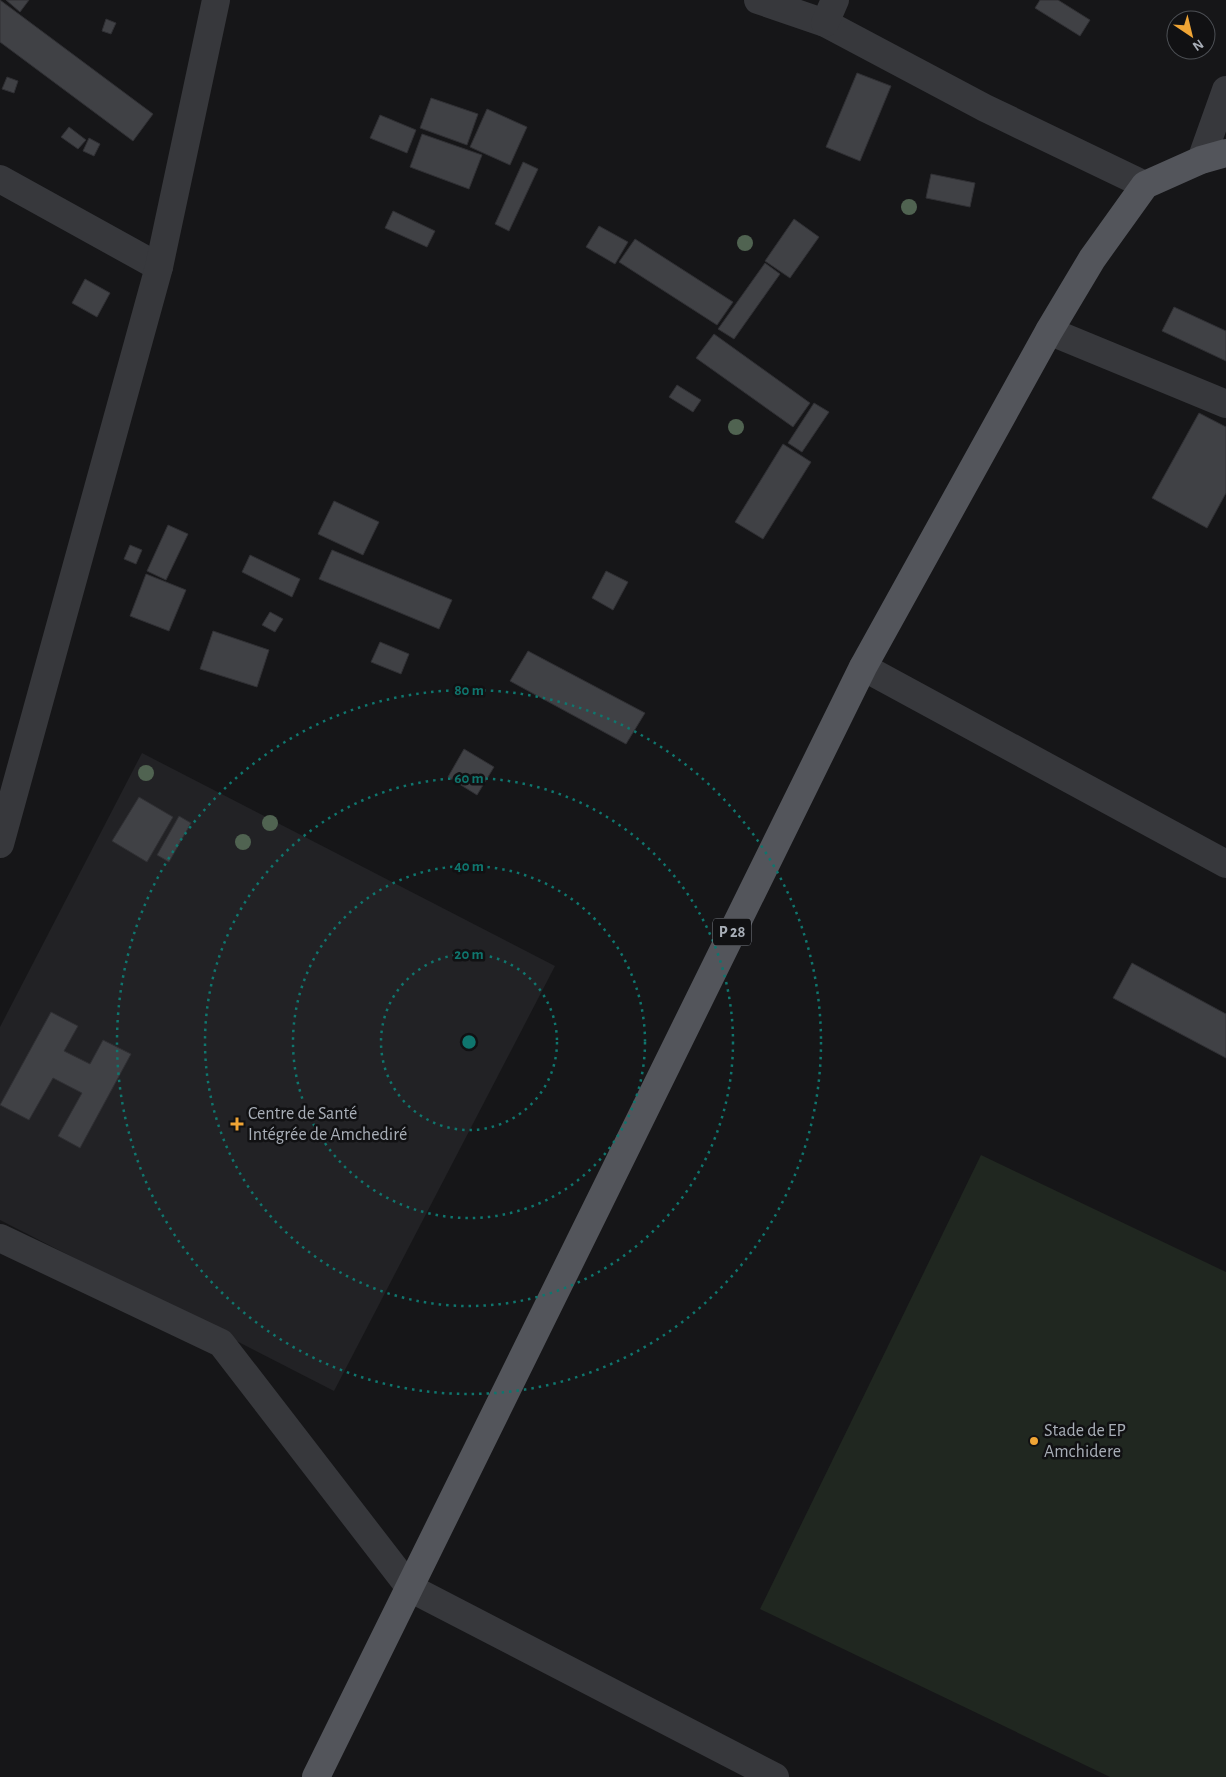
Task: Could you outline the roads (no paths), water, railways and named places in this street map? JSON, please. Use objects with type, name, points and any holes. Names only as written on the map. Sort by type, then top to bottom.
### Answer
[{"type":"main road","name":"P 28","points":[[316,1777],[863,667],[1049,331],[1092,259],[1145,185],[1213,156]]},
{"type":"street","points":[[0,844],[159,267],[216,0]]},
{"type":"street","points":[[758,0],[830,12],[985,108],[1145,185]]},
{"type":"street","points":[[1213,156],[1226,90]]},
{"type":"street","points":[[0,178],[159,267]]},
{"type":"street","points":[[1049,331],[1226,404]]},
{"type":"street","points":[[863,667],[1226,864]]},
{"type":"street","points":[[0,1238],[220,1343],[410,1588],[775,1777]]},
{"type":"place","name":"Centre de Santé Intégrée de Amchediré","points":[[237,1124]]},
{"type":"place","name":"Stade de EP Amchidere","points":[[1034,1441]]}]
